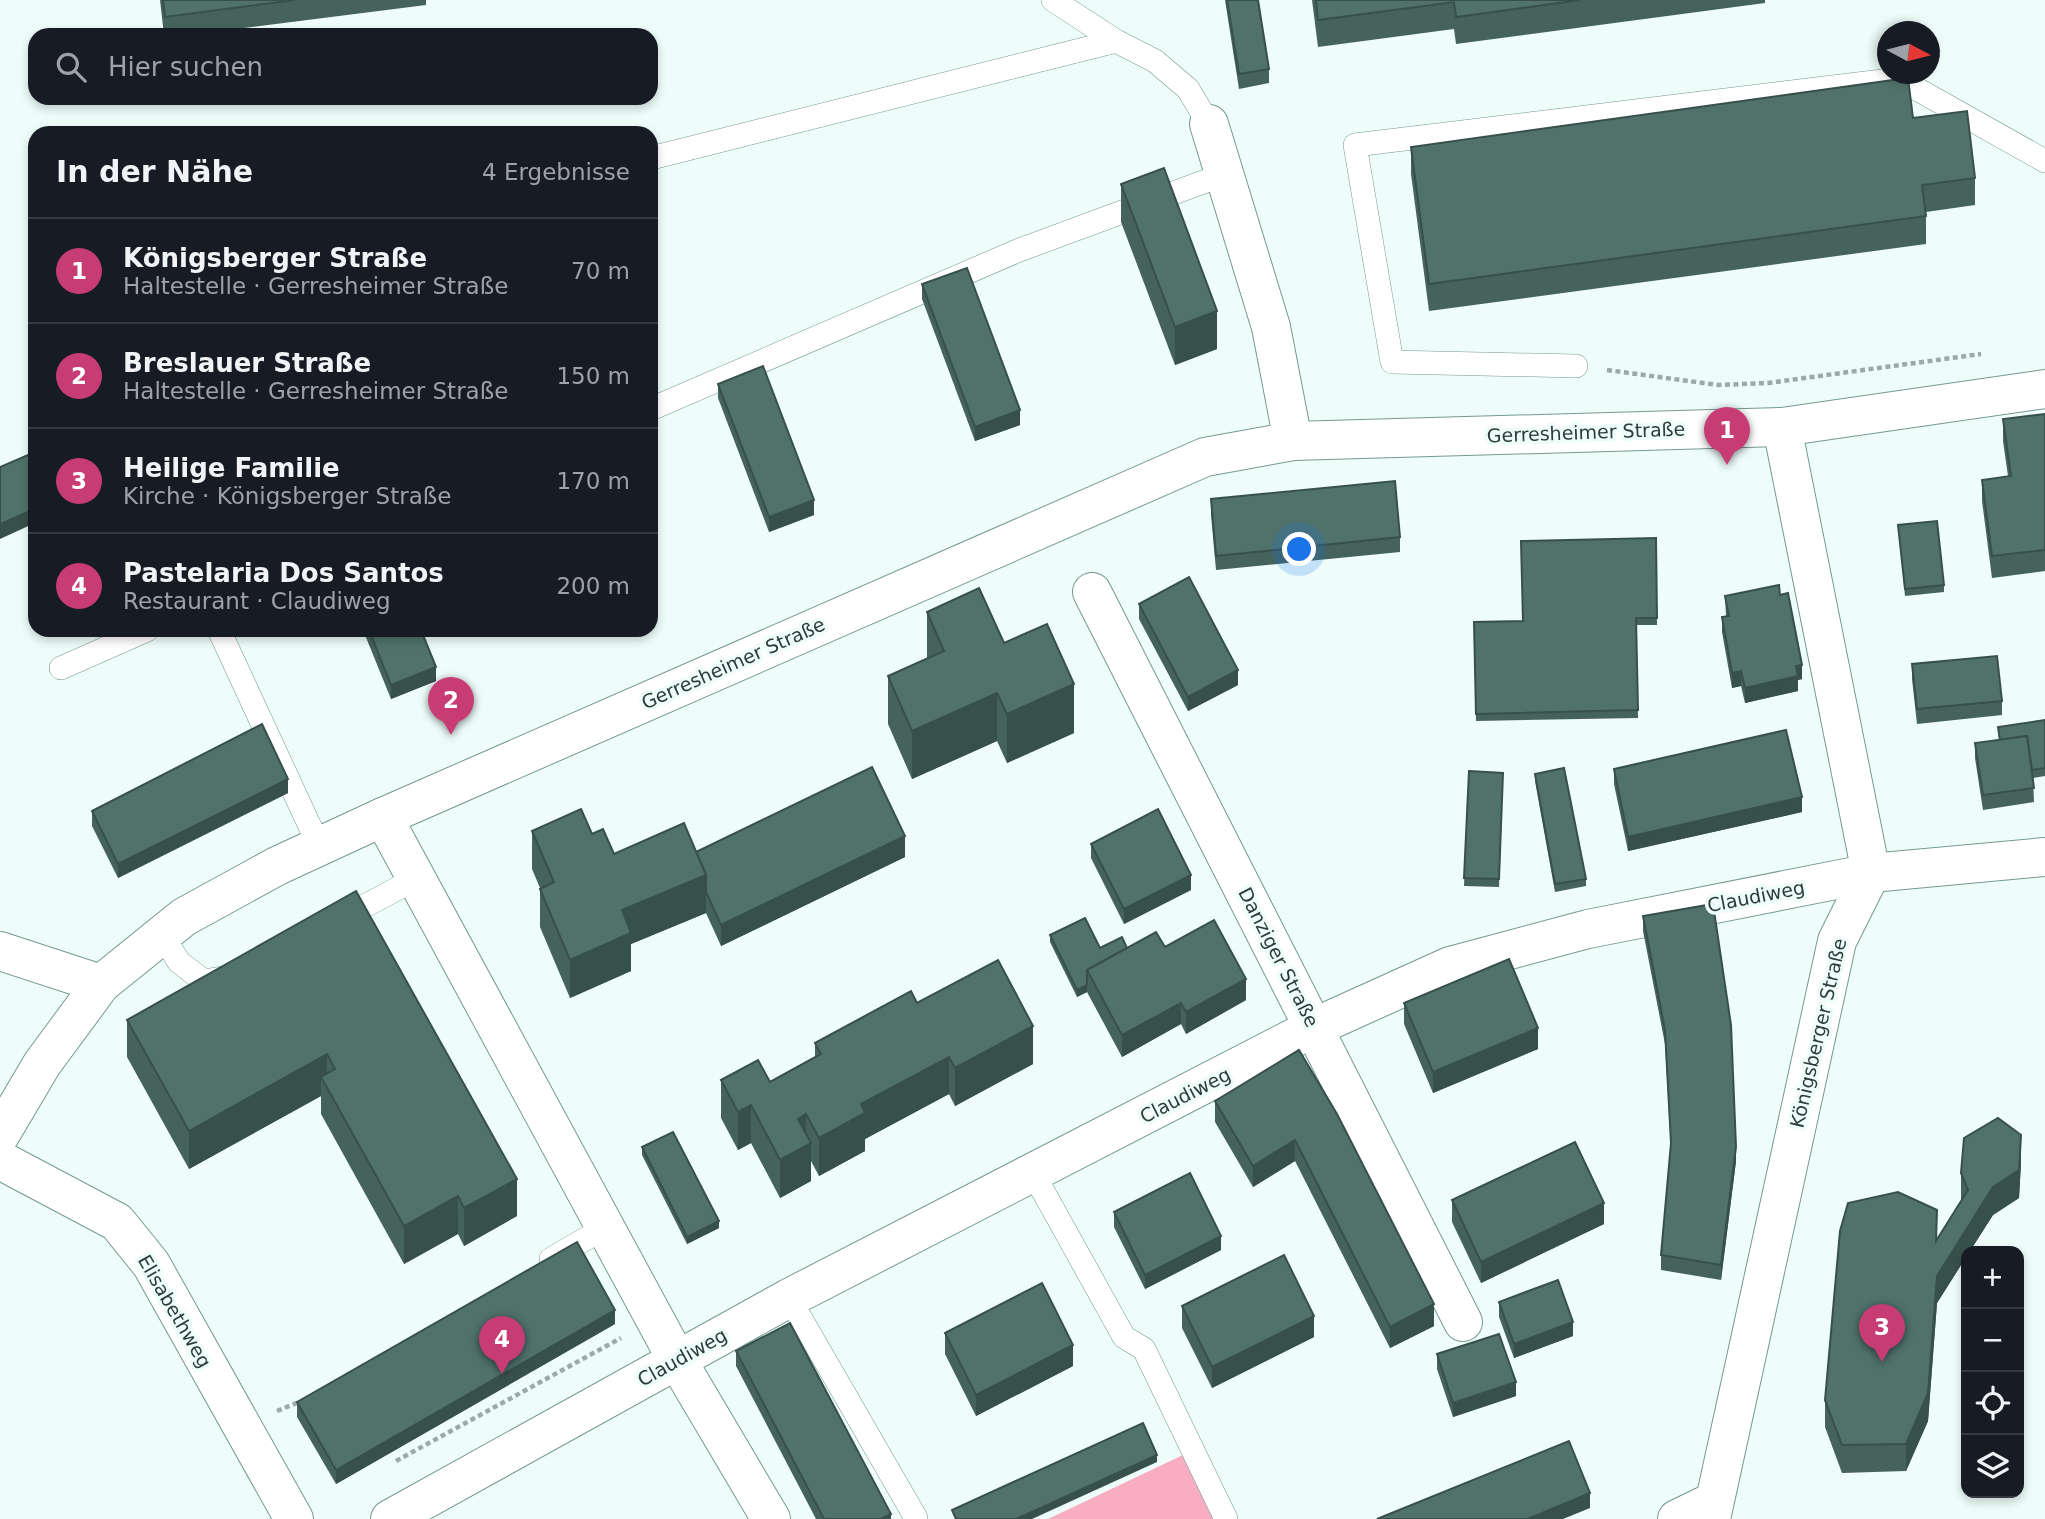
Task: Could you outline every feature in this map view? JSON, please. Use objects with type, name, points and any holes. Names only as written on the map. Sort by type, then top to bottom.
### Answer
[{"type":"street","points":[[1209,124],[1271,327],[1293,442]]},
{"type":"street","name":"Gerresheimer Straße","points":[[0,1135],[42,1065],[101,984],[173,926],[319,846],[1205,457],[1293,442],[1782,427],[2045,388]]},
{"type":"street","points":[[1782,427],[1871,873]]},
{"type":"street","name":"Danziger Straße","points":[[1092,592],[1464,1322]]},
{"type":"street","points":[[383,817],[677,1360],[771,1519]]},
{"type":"street","name":"Claudiweg","points":[[390,1519],[789,1298],[1315,1027],[1450,965],[1588,929],[1871,873],[2045,857]]},
{"type":"street","name":"Königsberger Straße","points":[[1712,1511],[1837,942],[1871,873]]},
{"type":"street","points":[[0,951],[101,984]]},
{"type":"street","name":"Elisabethweg","points":[[0,1160],[117,1222],[151,1264],[294,1519]]},
{"type":"street","points":[[1677,1519],[1712,1511]]},
{"type":"lane","points":[[1053,0],[1116,41],[1155,61],[1188,89],[1209,124]]},
{"type":"lane","points":[[658,156],[1116,41]]},
{"type":"lane","points":[[1576,366],[1392,362],[1354,145],[1899,79],[2045,161]]},
{"type":"lane","points":[[658,406],[1017,251],[1225,174]]},
{"type":"lane","points":[[61,668],[131,637]]},
{"type":"lane","points":[[222,637],[319,846]]},
{"type":"lane","points":[[322,930],[417,878]]},
{"type":"lane","points":[[173,926],[179,962],[204,981],[238,975],[250,969]]},
{"type":"lane","points":[[1033,1173],[1124,1337],[1144,1349],[1226,1519]]},
{"type":"lane","points":[[535,1268],[606,1227]]},
{"type":"lane","points":[[789,1298],[916,1518]]},
{"type":"path","points":[[1576,366],[1718,385],[1768,383],[1981,354]]},
{"type":"path","points":[[396,1461],[567,1365]]},
{"type":"shaded area","points":[[1185,1454],[1216,1519],[1048,1519]]},
{"type":"building","points":[[163,0],[295,0],[165,17]]},
{"type":"building","points":[[1227,0],[1258,0],[1269,69],[1239,74]]},
{"type":"building","points":[[1316,0],[1580,0],[1456,17],[1454,2],[1318,20]]},
{"type":"building","points":[[1877,82],[1909,84],[1913,118],[1967,111],[1975,178],[1922,185],[1926,216],[1429,284],[1411,147]]},
{"type":"building","points":[[1164,168],[1217,311],[1175,327],[1121,184]]},
{"type":"building","points":[[967,268],[1020,410],[975,427],[922,284]]},
{"type":"building","points":[[763,366],[814,500],[769,517],[718,384]]},
{"type":"building","points":[[2045,414],[2045,550],[1992,556],[1982,480],[2011,476],[2003,419]]},
{"type":"building","points":[[28,455],[28,512],[0,524],[0,467]]},
{"type":"building","points":[[1395,481],[1400,537],[1216,556],[1211,499]]},
{"type":"building","points":[[1937,521],[1944,585],[1905,589],[1898,525]]},
{"type":"building","points":[[1656,538],[1657,618],[1636,618],[1638,710],[1476,714],[1474,622],[1523,621],[1521,541]]},
{"type":"building","points":[[1189,577],[1238,670],[1188,697],[1139,604]]},
{"type":"building","points":[[1779,585],[1780,595],[1788,593],[1802,665],[1796,666],[1798,676],[1745,688],[1741,671],[1732,673],[1722,617],[1729,616],[1725,596]]},
{"type":"building","points":[[979,588],[1004,643],[1047,624],[1074,684],[1007,714],[997,693],[912,731],[888,676],[944,651],[927,612]]},
{"type":"building","points":[[372,637],[424,637],[436,667],[391,685]]},
{"type":"building","points":[[1997,656],[2002,701],[1917,709],[1912,664]]},
{"type":"building","points":[[2045,720],[2045,768],[2032,770],[2027,736],[2000,740],[1998,727]]},
{"type":"building","points":[[262,724],[288,779],[118,864],[92,811]]},
{"type":"building","points":[[1786,730],[1802,797],[1628,837],[1614,769]]},
{"type":"building","points":[[2027,736],[2034,788],[1983,795],[1975,743]]},
{"type":"building","points":[[872,767],[905,836],[721,925],[706,892],[706,875],[696,852]]},
{"type":"building","points":[[1564,768],[1586,879],[1555,884],[1535,774]]},
{"type":"building","points":[[1469,771],[1503,773],[1499,879],[1464,878]]},
{"type":"building","points":[[581,809],[592,834],[603,829],[614,854],[684,823],[706,875],[622,910],[631,933],[570,960],[540,889],[554,882],[532,831]]},
{"type":"building","points":[[1158,809],[1191,875],[1124,909],[1091,844]]},
{"type":"building","points":[[356,891],[517,1179],[464,1208],[458,1196],[404,1226],[321,1077],[335,1069],[327,1054],[189,1131],[127,1020]]},
{"type":"building","points":[[1713,904],[1731,1025],[1736,1147],[1721,1265],[1661,1255],[1671,1143],[1665,1030],[1643,916]]},
{"type":"building","points":[[1085,918],[1100,948],[1122,937],[1127,948],[1087,970],[1087,985],[1077,990],[1050,935]]},
{"type":"building","points":[[1214,920],[1246,979],[1186,1012],[1181,1003],[1122,1035],[1087,970],[1156,932],[1165,947]]},
{"type":"building","points":[[1509,959],[1538,1028],[1433,1072],[1404,1003]]},
{"type":"building","points":[[998,960],[1033,1026],[955,1068],[949,1057],[861,1104],[865,1113],[819,1138],[806,1114],[798,1119],[811,1143],[780,1160],[751,1105],[738,1112],[721,1080],[758,1060],[770,1082],[821,1054],[815,1043],[911,991],[917,1003]]},
{"type":"building","points":[[1299,1050],[1337,1114],[1434,1304],[1390,1327],[1295,1140],[1253,1166],[1215,1101]]},
{"type":"building","points":[[1998,1118],[2021,1135],[2019,1170],[1993,1187],[1937,1276],[1928,1393],[1906,1444],[1842,1445],[1825,1400],[1840,1231],[1848,1203],[1898,1192],[1937,1210],[1936,1241],[1968,1190],[1961,1173],[1964,1138]]},
{"type":"building","points":[[673,1132],[719,1221],[687,1237],[642,1147]]},
{"type":"building","points":[[1575,1142],[1604,1203],[1481,1262],[1452,1200]]},
{"type":"building","points":[[1190,1173],[1221,1236],[1145,1275],[1114,1212]]},
{"type":"building","points":[[577,1242],[615,1310],[336,1470],[297,1402]]},
{"type":"building","points":[[1284,1255],[1314,1316],[1212,1367],[1182,1306]]},
{"type":"building","points":[[1558,1280],[1573,1322],[1514,1344],[1499,1302]]},
{"type":"building","points":[[1042,1283],[1073,1345],[976,1395],[945,1333]]},
{"type":"building","points":[[790,1323],[891,1514],[881,1519],[824,1519],[736,1351]]},
{"type":"building","points":[[1499,1334],[1516,1382],[1453,1403],[1437,1354]]},
{"type":"building","points":[[1143,1423],[1157,1455],[1016,1519],[956,1519],[952,1510]]},
{"type":"building","points":[[1569,1441],[1590,1493],[1528,1519],[1377,1519]]},
{"type":"place","name":"Königsberger Straße","points":[[1727,465]]},
{"type":"place","name":"Breslauer Straße","points":[[451,735]]},
{"type":"place","name":"Heilige Familie","points":[[1882,1362]]},
{"type":"place","name":"Pastelaria Dos Santos","points":[[502,1374]]}]
